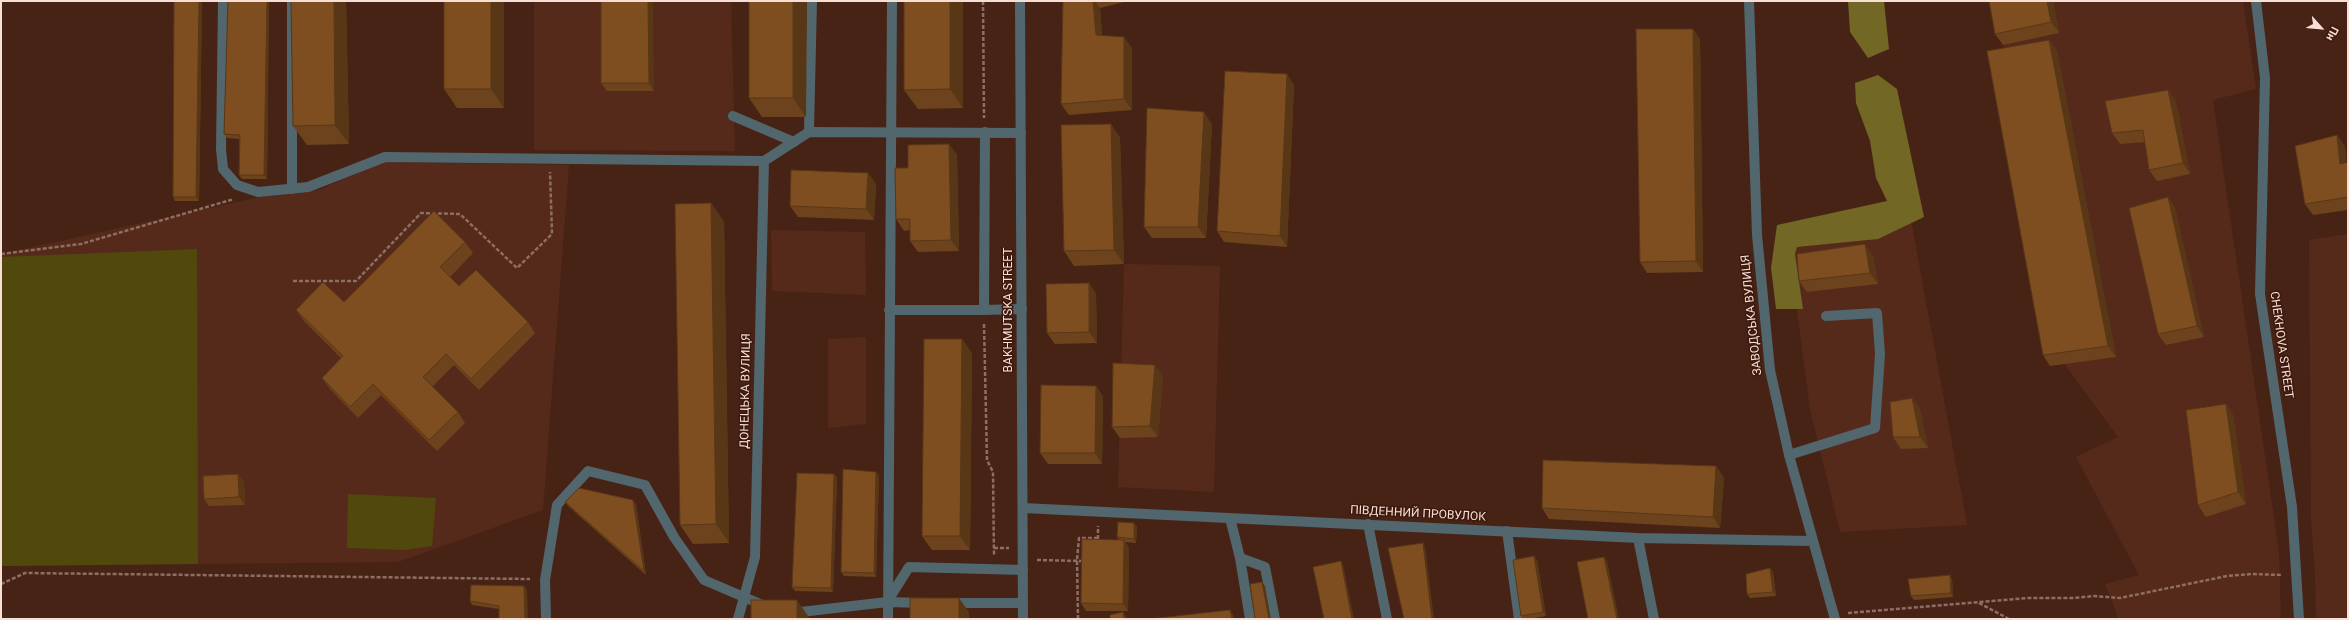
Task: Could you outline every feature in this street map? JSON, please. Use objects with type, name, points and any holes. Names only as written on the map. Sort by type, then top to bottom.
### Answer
[{"type":"street","points":[[223,1],[221,149],[223,169],[238,185],[258,192],[308,187],[385,157],[550,160],[764,161],[809,132],[1021,132]]},
{"type":"street","points":[[292,1],[292,188]]},
{"type":"street","points":[[809,132],[812,1]]},
{"type":"street","points":[[888,619],[892,1]]},
{"type":"street","name":"BAKHMUTSKA STREET","points":[[1020,1],[1024,619]]},
{"type":"street","name":"ЗАВОДСЬКА ВУЛИЦЯ","points":[[1748,1],[1757,235],[1770,370],[1789,455],[1812,542],[1834,616]]},
{"type":"street","name":"CHEKHOVA STREET","points":[[2256,1],[2265,78],[2260,294],[2292,508],[2299,619]]},
{"type":"street","points":[[733,116],[794,142]]},
{"type":"street","points":[[984,310],[985,132]]},
{"type":"street","name":"ДОНЕЦЬКА ВУЛИЦЯ","points":[[738,619],[755,557],[764,161]]},
{"type":"street","points":[[889,310],[984,310],[1022,308]]},
{"type":"street","points":[[1789,455],[1875,428],[1880,354],[1877,313],[1826,316]]},
{"type":"street","points":[[546,619],[545,580],[557,505],[588,472],[646,485],[674,537],[704,580],[785,614],[819,615],[887,602],[1023,603]]},
{"type":"street","name":"ПІВДЕННИЙ ПРОВУЛОК","points":[[1023,508],[1638,538],[1812,542]]},
{"type":"street","points":[[1230,518],[1240,558],[1250,619]]},
{"type":"street","points":[[1368,524],[1387,619]]},
{"type":"street","points":[[1507,531],[1519,619]]},
{"type":"street","points":[[1638,538],[1654,619]]},
{"type":"street","points":[[1240,558],[1264,567],[1275,619]]},
{"type":"street","points":[[887,602],[910,567],[1023,570]]},
{"type":"path","points":[[983,1],[985,132]]},
{"type":"path","points":[[293,281],[356,281],[421,213],[460,214],[517,268],[552,234],[550,160]]},
{"type":"path","points":[[1,254],[81,244],[258,192]]},
{"type":"path","points":[[984,310],[987,460],[993,472],[994,569]]},
{"type":"path","points":[[1078,619],[1077,560],[1079,538],[1098,538]]},
{"type":"path","points":[[1,584],[25,572],[545,580]]},
{"type":"path","points":[[1834,616],[2028,598],[2073,598],[2094,596],[2120,598],[2228,576],[2252,574],[2296,575]]},
{"type":"path","points":[[1978,602],[1993,612],[2006,615],[2009,619]]},
{"type":"shaded area","points":[[534,1],[731,1],[735,151],[534,150]]},
{"type":"shaded area","points":[[1848,1],[1884,1],[1889,49],[1868,58],[1850,32]]},
{"type":"shaded area","points":[[1995,1],[2243,1],[2256,89],[2213,100],[2279,552],[2281,619],[2119,619],[2105,584],[2139,575],[2076,457],[2118,437],[2063,362]]},
{"type":"shaded area","points":[[1878,75],[1897,89],[1924,217],[1878,239],[1797,247],[1795,254],[1803,309],[1776,309],[1771,268],[1777,225],[1887,201],[1876,178],[1870,141],[1856,103],[1855,83]]},
{"type":"shaded area","points":[[383,162],[569,165],[543,510],[398,562],[1,566],[1,254],[260,197],[319,190]]},
{"type":"shaded area","points":[[1909,209],[1967,525],[1840,532],[1810,409],[1787,235]]},
{"type":"shaded area","points":[[771,230],[865,232],[866,295],[772,291]]},
{"type":"shaded area","points":[[2348,234],[2348,619],[2316,619],[2315,574],[2311,520],[2309,240]]},
{"type":"shaded area","points":[[197,249],[198,564],[1,566],[1,257]]},
{"type":"shaded area","points":[[1124,264],[1220,266],[1214,492],[1118,487]]},
{"type":"shaded area","points":[[866,337],[866,424],[828,428],[828,339]]},
{"type":"shaded area","points":[[348,494],[436,498],[432,546],[405,550],[347,548]]},
{"type":"building","points":[[174,1],[199,1],[196,197],[173,197]]},
{"type":"building","points":[[228,1],[267,1],[264,175],[239,175],[240,135],[224,134]]},
{"type":"building","points":[[291,1],[334,1],[335,125],[293,126]]},
{"type":"building","points":[[444,1],[491,1],[491,89],[444,89]]},
{"type":"building","points":[[601,1],[648,1],[649,83],[601,83]]},
{"type":"building","points":[[749,1],[793,1],[793,98],[749,98]]},
{"type":"building","points":[[904,1],[950,1],[950,89],[904,90]]},
{"type":"building","points":[[1063,1],[1093,1],[1096,35],[1124,37],[1124,99],[1061,104]]},
{"type":"building","points":[[1989,1],[2047,1],[2051,22],[1995,34]]},
{"type":"building","points":[[1636,29],[1693,29],[1696,261],[1640,262]]},
{"type":"building","points":[[2049,40],[2108,346],[2043,355],[1987,51]]},
{"type":"building","points":[[1225,71],[1287,74],[1280,236],[1217,231]]},
{"type":"building","points":[[2168,90],[2183,163],[2149,170],[2143,130],[2112,133],[2105,101]]},
{"type":"building","points":[[1147,108],[1204,112],[1198,227],[1144,227]]},
{"type":"building","points":[[1111,124],[1114,250],[1064,251],[1061,125]]},
{"type":"building","points":[[2337,135],[2340,164],[2348,162],[2348,197],[2305,204],[2295,146]]},
{"type":"building","points":[[949,144],[951,240],[910,241],[910,219],[896,219],[895,168],[908,168],[908,145]]},
{"type":"building","points":[[791,170],[868,173],[866,209],[790,206]]},
{"type":"building","points":[[2168,197],[2197,326],[2158,334],[2129,208]]},
{"type":"building","points":[[711,203],[716,524],[680,525],[675,204]]},
{"type":"building","points":[[434,211],[465,242],[440,267],[459,286],[476,270],[528,322],[471,379],[446,354],[423,377],[458,412],[429,440],[373,384],[350,407],[322,378],[343,356],[296,310],[323,282],[344,302]]},
{"type":"building","points":[[1865,244],[1870,273],[1799,281],[1797,254]]},
{"type":"building","points":[[1089,283],[1089,332],[1047,333],[1046,284]]},
{"type":"building","points":[[924,339],[962,339],[960,536],[922,536]]},
{"type":"building","points":[[1113,363],[1155,365],[1150,426],[1112,427]]},
{"type":"building","points":[[1041,385],[1096,386],[1095,453],[1040,453]]},
{"type":"building","points":[[1912,398],[1920,437],[1893,437],[1890,402]]},
{"type":"building","points":[[2226,404],[2238,492],[2198,505],[2186,410]]},
{"type":"building","points":[[1543,460],[1716,466],[1713,517],[1542,508]]},
{"type":"building","points":[[843,469],[876,472],[874,573],[841,572]]},
{"type":"building","points":[[797,473],[834,474],[831,588],[792,587]]},
{"type":"building","points":[[238,474],[239,497],[204,499],[203,476]]},
{"type":"building","points":[[579,488],[633,500],[644,571],[565,502]]},
{"type":"building","points":[[1118,522],[1134,523],[1134,539],[1117,537]]},
{"type":"building","points":[[1082,539],[1124,540],[1123,604],[1081,603]]},
{"type":"building","points":[[1423,543],[1432,619],[1404,619],[1388,548]]},
{"type":"building","points":[[1534,556],[1543,612],[1521,616],[1513,560]]},
{"type":"building","points":[[1604,557],[1617,619],[1588,619],[1577,562]]},
{"type":"building","points":[[1341,561],[1352,619],[1324,619],[1313,567]]},
{"type":"building","points":[[1770,568],[1773,592],[1747,594],[1746,574]]},
{"type":"building","points":[[1950,575],[1951,593],[1911,596],[1908,579]]},
{"type":"building","points":[[1262,582],[1269,619],[1255,619],[1250,584]]},
{"type":"building","points":[[471,585],[524,586],[525,619],[499,619],[499,606],[470,601]]},
{"type":"building","points":[[910,598],[959,598],[959,619],[910,619]]},
{"type":"building","points":[[751,600],[797,600],[797,619],[751,619]]},
{"type":"building","points":[[1230,610],[1232,619],[1149,619]]},
{"type":"building","points":[[1123,612],[1124,619],[1110,619],[1110,615]]}]
